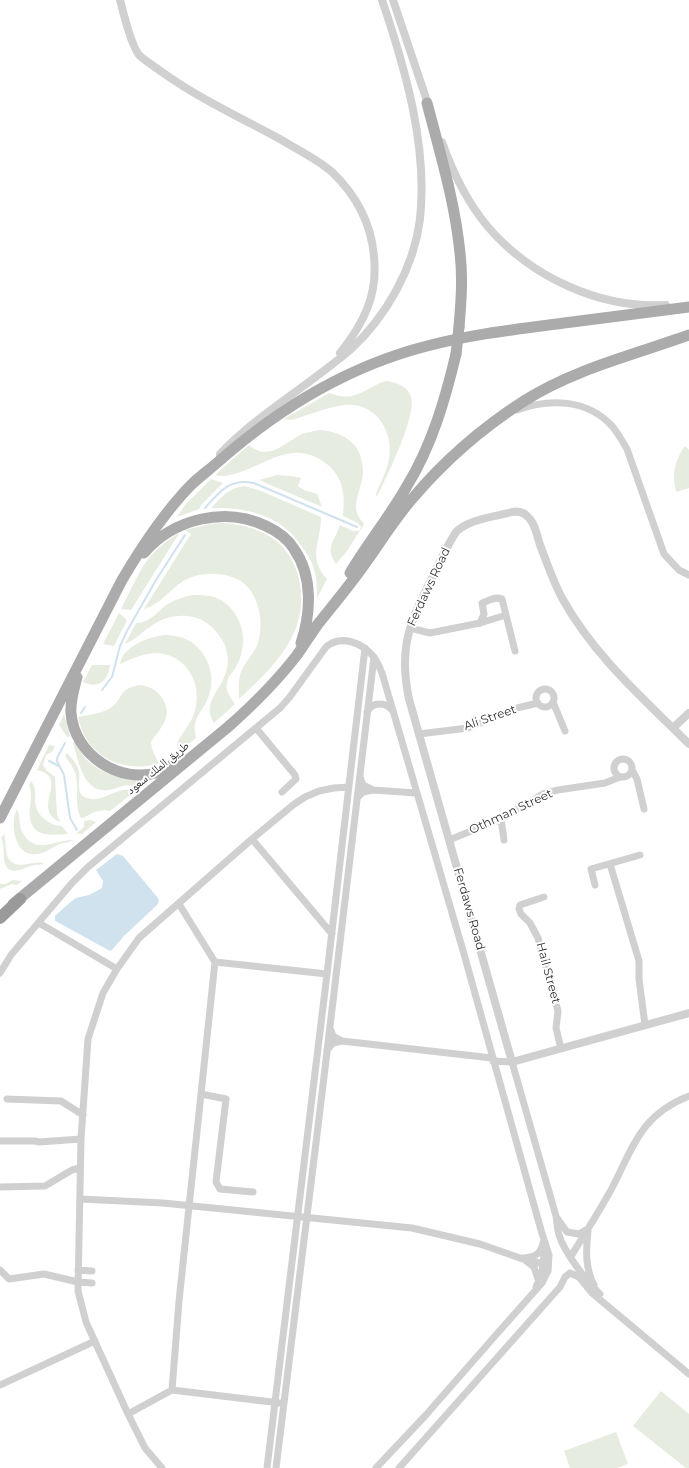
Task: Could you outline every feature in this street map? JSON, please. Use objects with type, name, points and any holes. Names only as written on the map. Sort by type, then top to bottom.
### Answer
[{"type":"highway","points":[[0,918],[20,899]]},
{"type":"main road","points":[[317,626],[355,565],[395,507],[423,457],[439,415],[456,354],[462,297],[460,254],[455,212],[427,103]]},
{"type":"main road","points":[[0,818],[122,580],[159,522],[191,485],[238,444],[270,420],[340,379],[383,360],[427,346],[484,333],[689,305]]},
{"type":"main road","points":[[317,626],[411,500],[451,458],[491,424],[525,400],[570,377],[617,359],[689,335]]},
{"type":"main road","points":[[122,580],[149,548],[174,528],[208,518],[224,517],[242,518],[261,524],[273,530],[294,548],[306,576],[308,612],[305,630],[297,655]]},
{"type":"main road","name":"طريق الملك سعود","points":[[0,914],[228,728],[251,707],[277,679],[297,655],[317,626]]},
{"type":"main road","points":[[81,659],[71,704],[71,715],[78,736],[91,756],[99,763],[129,774],[149,774],[160,771],[207,744]]},
{"type":"street","points":[[120,0],[125,24],[139,56],[184,88],[296,148],[330,170],[345,185],[357,202],[366,222],[373,244],[375,266],[373,290],[366,313],[354,335],[330,366]]},
{"type":"street","points":[[191,485],[234,440],[330,366],[368,331],[389,302],[399,285],[412,254],[420,220],[421,203],[420,170],[415,120],[397,44],[382,0]]},
{"type":"street","points":[[393,0],[427,103],[451,166],[461,188],[488,227],[524,260],[547,276],[571,288],[599,298],[627,303],[657,306],[689,305]]},
{"type":"street","points":[[491,424],[517,410],[530,405],[545,402],[572,404],[585,408],[604,418],[619,436],[627,449],[664,554],[679,570],[689,575]]},
{"type":"street","name":"Ferdaws Road","points":[[512,1062],[405,682],[405,650],[410,628],[416,611],[456,532],[469,523],[517,511],[530,518],[550,574],[578,625],[597,651],[619,675],[689,744]]},
{"type":"street","points":[[483,622],[484,614],[482,603],[498,597],[502,599],[515,651]]},
{"type":"street","points":[[410,628],[430,633],[483,622],[506,615]]},
{"type":"street","points":[[0,973],[11,955],[72,883],[88,867],[280,708],[330,644],[336,641],[349,641],[365,648],[374,657],[382,674],[393,711],[464,954],[492,1060],[548,1251],[548,1271],[542,1284],[425,1416],[376,1468]]},
{"type":"street","points":[[267,1468],[365,648]]},
{"type":"street","points":[[276,1468],[374,657]]},
{"type":"street","points":[[552,702],[545,707],[542,706],[536,697],[538,692],[546,689],[553,694],[552,702],[565,731]]},
{"type":"street","name":"Ali Street","points":[[419,734],[468,728],[517,708],[538,702]]},
{"type":"street","points":[[367,712],[372,706],[381,704],[388,706],[393,711]]},
{"type":"street","points":[[673,728],[689,713]]},
{"type":"street","points":[[256,728],[295,775],[296,779],[282,792]]},
{"type":"street","points":[[632,770],[627,777],[620,777],[616,774],[614,769],[615,764],[619,760],[628,760],[637,779],[644,809]]},
{"type":"street","points":[[360,775],[363,785],[373,790]]},
{"type":"street","name":"Othman Street","points":[[449,840],[501,819],[543,794],[558,790],[605,783],[620,777]]},
{"type":"street","points":[[162,1468],[146,1448],[128,1414],[82,1311],[78,1282],[80,1168],[88,1039],[103,993],[117,969],[139,938],[293,805],[305,797],[319,791],[349,786]]},
{"type":"street","points":[[357,798],[363,792],[373,790],[416,793]]},
{"type":"street","points":[[501,819],[504,840]]},
{"type":"street","points":[[252,839],[332,934]]},
{"type":"street","points":[[595,885],[591,869],[640,856]]},
{"type":"street","points":[[340,863],[350,864]]},
{"type":"street","points":[[610,864],[639,961],[639,979],[645,1025]]},
{"type":"street","name":"Hail Street","points":[[544,896],[520,905],[519,909],[521,914],[530,923],[538,938],[558,1011],[556,1028],[561,1049]]},
{"type":"street","points":[[172,1390],[179,1301],[215,962],[179,904]]},
{"type":"street","points":[[39,923],[117,969]]},
{"type":"street","points":[[215,962],[327,974]]},
{"type":"street","points":[[327,1050],[333,1043],[342,1041],[512,1062],[689,1013]]},
{"type":"street","points":[[330,1028],[334,1036],[342,1041]]},
{"type":"street","points":[[512,1062],[556,1216],[557,1227],[561,1239],[588,1281],[602,1296],[630,1320],[641,1333]]},
{"type":"street","points":[[201,1094],[226,1099],[216,1182],[220,1189],[253,1192]]},
{"type":"street","points":[[571,1256],[598,1214],[633,1144],[642,1131],[660,1112],[673,1103],[689,1096]]},
{"type":"street","points":[[7,1099],[61,1101],[83,1115]]},
{"type":"street","points":[[0,1141],[39,1142],[81,1139]]},
{"type":"street","points":[[0,1187],[45,1186],[72,1170],[80,1168]]},
{"type":"street","points":[[80,1199],[189,1205],[412,1228],[480,1244],[520,1258],[543,1264],[547,1267],[548,1271]]},
{"type":"street","points":[[556,1216],[567,1232],[579,1234],[588,1229]]},
{"type":"street","points":[[588,1229],[586,1251],[587,1267],[592,1280],[602,1296]]},
{"type":"street","points":[[530,1296],[538,1283],[543,1264],[543,1243],[541,1230]]},
{"type":"street","points":[[520,1258],[532,1257],[538,1254],[543,1243]]},
{"type":"street","points":[[520,1258],[534,1267],[538,1276],[538,1283]]},
{"type":"street","points":[[0,1270],[9,1279],[44,1274],[78,1282],[92,1282]]},
{"type":"street","points":[[78,1270],[92,1271]]},
{"type":"street","points":[[398,1468],[560,1287],[565,1277],[570,1273],[579,1277],[592,1293],[689,1374]]},
{"type":"street","points":[[0,1385],[95,1341]]},
{"type":"street","points":[[128,1414],[172,1390],[284,1403]]},
{"type":"shaded area","points":[[387,381],[398,384],[410,393],[412,406],[400,447],[377,497],[376,494],[388,463],[390,449],[389,439],[385,429],[374,414],[366,408],[356,405],[345,405],[325,409],[292,420],[284,419],[329,393],[338,396],[357,395],[382,382]]},
{"type":"shaded area","points":[[320,430],[338,434],[352,442],[357,448],[363,464],[363,474],[356,510],[364,524],[347,551],[336,564],[331,553],[331,548],[340,525],[353,531],[359,531],[361,527],[358,523],[343,516],[344,502],[340,482],[333,470],[328,465],[315,457],[303,453],[292,453],[269,460],[234,474],[224,476],[215,475],[249,445],[256,450],[263,452],[270,451],[283,446],[302,434]]},
{"type":"shaded area","points":[[685,446],[689,450],[689,488],[676,492],[674,480],[675,468],[678,457]]},
{"type":"shaded area","points":[[277,475],[301,478],[298,486],[304,490],[317,494],[322,507],[259,480]]},
{"type":"shaded area","points":[[211,479],[223,483],[199,509],[177,517],[185,505]]},
{"type":"shaded area","points":[[245,486],[261,491],[321,517],[316,556],[321,571],[327,579],[317,598],[316,580],[312,562],[287,529],[264,516],[252,512],[239,509],[211,508],[230,491]]},
{"type":"shaded area","points":[[223,523],[253,529],[266,534],[277,541],[293,562],[298,576],[301,592],[299,616],[291,639],[280,656],[261,678],[239,699],[240,675],[243,667],[257,646],[261,629],[259,610],[256,601],[252,592],[246,585],[229,576],[212,574],[195,576],[187,579],[158,602],[144,609],[191,534],[185,530],[210,524]]},
{"type":"shaded area","points":[[180,532],[131,610],[121,609],[148,559],[159,547]]},
{"type":"shaded area","points":[[192,595],[211,596],[224,602],[236,615],[242,630],[243,647],[241,655],[235,669],[228,678],[227,685],[228,693],[235,704],[214,723],[210,710],[211,703],[224,679],[228,666],[228,659],[222,639],[211,626],[198,618],[186,616],[169,617],[153,625],[125,644],[136,623],[150,619],[171,602]]},
{"type":"shaded area","points":[[119,613],[127,620],[114,646],[103,644]]},
{"type":"shaded area","points":[[165,635],[183,638],[197,647],[207,661],[211,678],[211,687],[207,701],[196,719],[196,738],[178,752],[178,741],[191,720],[196,706],[196,686],[188,669],[174,657],[155,653],[141,656],[120,664],[122,658],[131,647],[144,640]]},
{"type":"shaded area","points":[[92,665],[110,665],[105,679],[94,685],[83,682]]},
{"type":"shaded area","points":[[141,685],[152,689],[162,697],[165,702],[167,714],[164,724],[151,742],[152,749],[159,764],[132,766],[119,764],[97,752],[82,731],[78,717],[109,709],[117,702],[124,691],[128,688]]},
{"type":"shaded area","points":[[64,714],[70,736],[67,737],[59,725]]},
{"type":"shaded area","points":[[74,741],[80,752],[88,761],[105,772],[126,778],[149,779],[140,788],[129,785],[103,790],[95,788],[84,776],[73,743]]},
{"type":"shaded area","points":[[49,745],[55,746],[53,751],[46,755],[43,765],[46,770],[55,777],[57,814],[60,822],[52,816],[49,809],[51,780],[47,774],[37,770]]},
{"type":"shaded area","points":[[67,753],[78,768],[79,790],[83,796],[93,799],[105,797],[123,790],[135,791],[110,811],[105,810],[94,812],[81,818],[78,806],[76,776],[73,768],[65,756]]},
{"type":"shaded area","points":[[31,781],[35,790],[37,811],[52,824],[62,826],[68,834],[45,834],[39,832],[31,824],[31,791],[29,785]]},
{"type":"shaded area","points":[[17,809],[21,830],[28,840],[34,844],[46,845],[67,840],[74,840],[60,844],[39,854],[25,852],[17,842],[15,836],[14,821]]},
{"type":"shaded area","points":[[91,820],[96,822],[82,834],[76,834],[84,827],[84,821]]},
{"type":"shaded area","points":[[4,834],[7,855],[14,863],[24,865],[44,863],[15,871],[8,869],[4,861],[4,846],[1,838]]},
{"type":"shaded area","points":[[13,880],[22,881],[17,885],[12,884],[0,889],[0,884],[5,884]]},
{"type":"shaded area","points":[[661,1391],[689,1414],[689,1468],[686,1468],[633,1426]]},
{"type":"shaded area","points":[[616,1432],[628,1464],[617,1468],[570,1468],[564,1451]]},
{"type":"water","points":[[117,854],[123,856],[159,901],[157,905],[110,951],[55,921],[55,916],[76,898],[89,895],[102,888],[103,881],[96,870]]},
{"type":"waterway","points":[[205,508],[226,487],[238,482],[246,482],[254,483],[357,527]]},
{"type":"waterway","points":[[102,690],[112,677],[120,646],[127,631],[156,580],[185,535]]},
{"type":"waterway","points":[[81,713],[85,707]]},
{"type":"waterway","points":[[65,743],[57,758],[57,761],[64,775],[70,818],[77,830]]},
{"type":"waterway","points":[[49,761],[59,766]]}]
